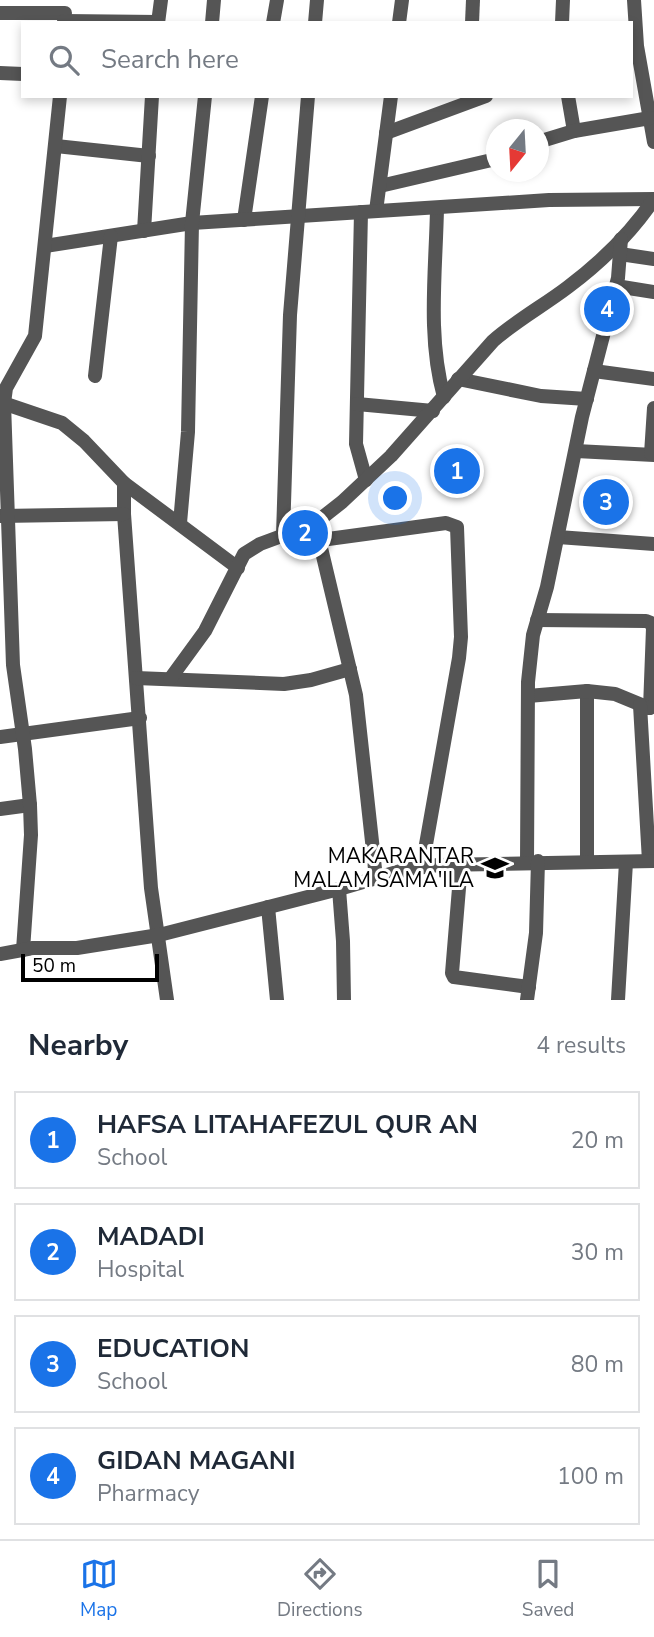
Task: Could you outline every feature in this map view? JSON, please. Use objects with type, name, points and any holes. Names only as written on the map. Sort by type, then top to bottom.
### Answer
[{"type":"street","points":[[158,21],[161,0]]},
{"type":"street","points":[[212,21],[214,0]]},
{"type":"street","points":[[273,21],[276,0]]},
{"type":"street","points":[[315,21],[317,0]]},
{"type":"street","points":[[399,21],[402,0]]},
{"type":"street","points":[[472,21],[473,0]]},
{"type":"street","points":[[562,21],[563,0]]},
{"type":"street","points":[[634,0],[637,46],[654,142]]},
{"type":"street","points":[[0,13],[65,14],[137,21]]},
{"type":"street","points":[[0,73],[21,74]]},
{"type":"street","points":[[23,950],[31,835],[30,805],[13,665],[4,516],[2,402],[6,388],[35,336],[60,98]]},
{"type":"street","points":[[144,231],[152,98]]},
{"type":"street","points":[[180,523],[188,432],[192,223],[205,98]]},
{"type":"street","points":[[244,220],[262,98]]},
{"type":"street","points":[[283,535],[290,315],[309,98]]},
{"type":"street","points":[[366,480],[356,444],[369,212],[380,186],[391,98]]},
{"type":"street","points":[[568,98],[574,131]]},
{"type":"street","points":[[386,132],[466,100]]},
{"type":"street","points":[[549,139],[574,131],[650,118]]},
{"type":"street","points":[[56,146],[149,156]]},
{"type":"street","points":[[380,186],[486,161]]},
{"type":"street","points":[[45,246],[192,223],[549,200],[654,199]]},
{"type":"street","points":[[170,679],[205,631],[244,554],[260,544],[314,524],[366,480],[433,411],[458,379],[501,334],[569,287],[621,246],[654,199]]},
{"type":"street","points":[[436,208],[435,333],[444,397]]},
{"type":"street","points":[[95,376],[111,236]]},
{"type":"street","points":[[621,246],[654,258]]},
{"type":"street","points":[[461,864],[452,973],[454,977],[528,994],[536,933],[528,696],[533,635],[615,286],[621,246]]},
{"type":"street","points":[[615,286],[654,292]]},
{"type":"street","points":[[594,371],[654,379]]},
{"type":"street","points":[[458,379],[541,396],[587,399]]},
{"type":"street","points":[[2,402],[62,423],[84,441],[124,483],[237,568]]},
{"type":"street","points":[[357,404],[433,411]]},
{"type":"street","points":[[576,451],[653,454],[654,408]]},
{"type":"street","points":[[124,483],[151,888],[167,1000]]},
{"type":"street","points":[[4,516],[124,514]]},
{"type":"street","points":[[321,540],[446,523],[457,527],[461,637],[459,658],[422,867]]},
{"type":"street","points":[[314,524],[321,540],[356,695],[376,878]]},
{"type":"street","points":[[558,537],[654,544]]},
{"type":"street","points":[[0,954],[23,950],[77,948],[159,935],[422,867],[533,861],[652,861],[648,707],[653,628],[651,623],[537,620]]},
{"type":"street","points":[[136,678],[284,684],[350,669]]},
{"type":"street","points":[[528,696],[587,691],[615,694],[648,707]]},
{"type":"street","points":[[587,691],[587,862]]},
{"type":"street","points":[[0,737],[140,718]]},
{"type":"street","points":[[0,808],[30,805]]},
{"type":"street","points":[[618,1000],[626,862]]},
{"type":"street","points":[[339,889],[344,1000]]},
{"type":"street","points":[[268,907],[277,1000]]},
{"type":"place","name":"GIDAN MAGANI","points":[[607,309]]},
{"type":"place","name":"HAFSA LITAHAFEZUL QUR AN","points":[[457,471]]},
{"type":"place","name":"EDUCATION","points":[[606,502]]},
{"type":"place","name":"MADADI","points":[[305,533]]},
{"type":"place","name":"MAKARANTAR MALAM SAMA'ILA","points":[[495,868]]}]
